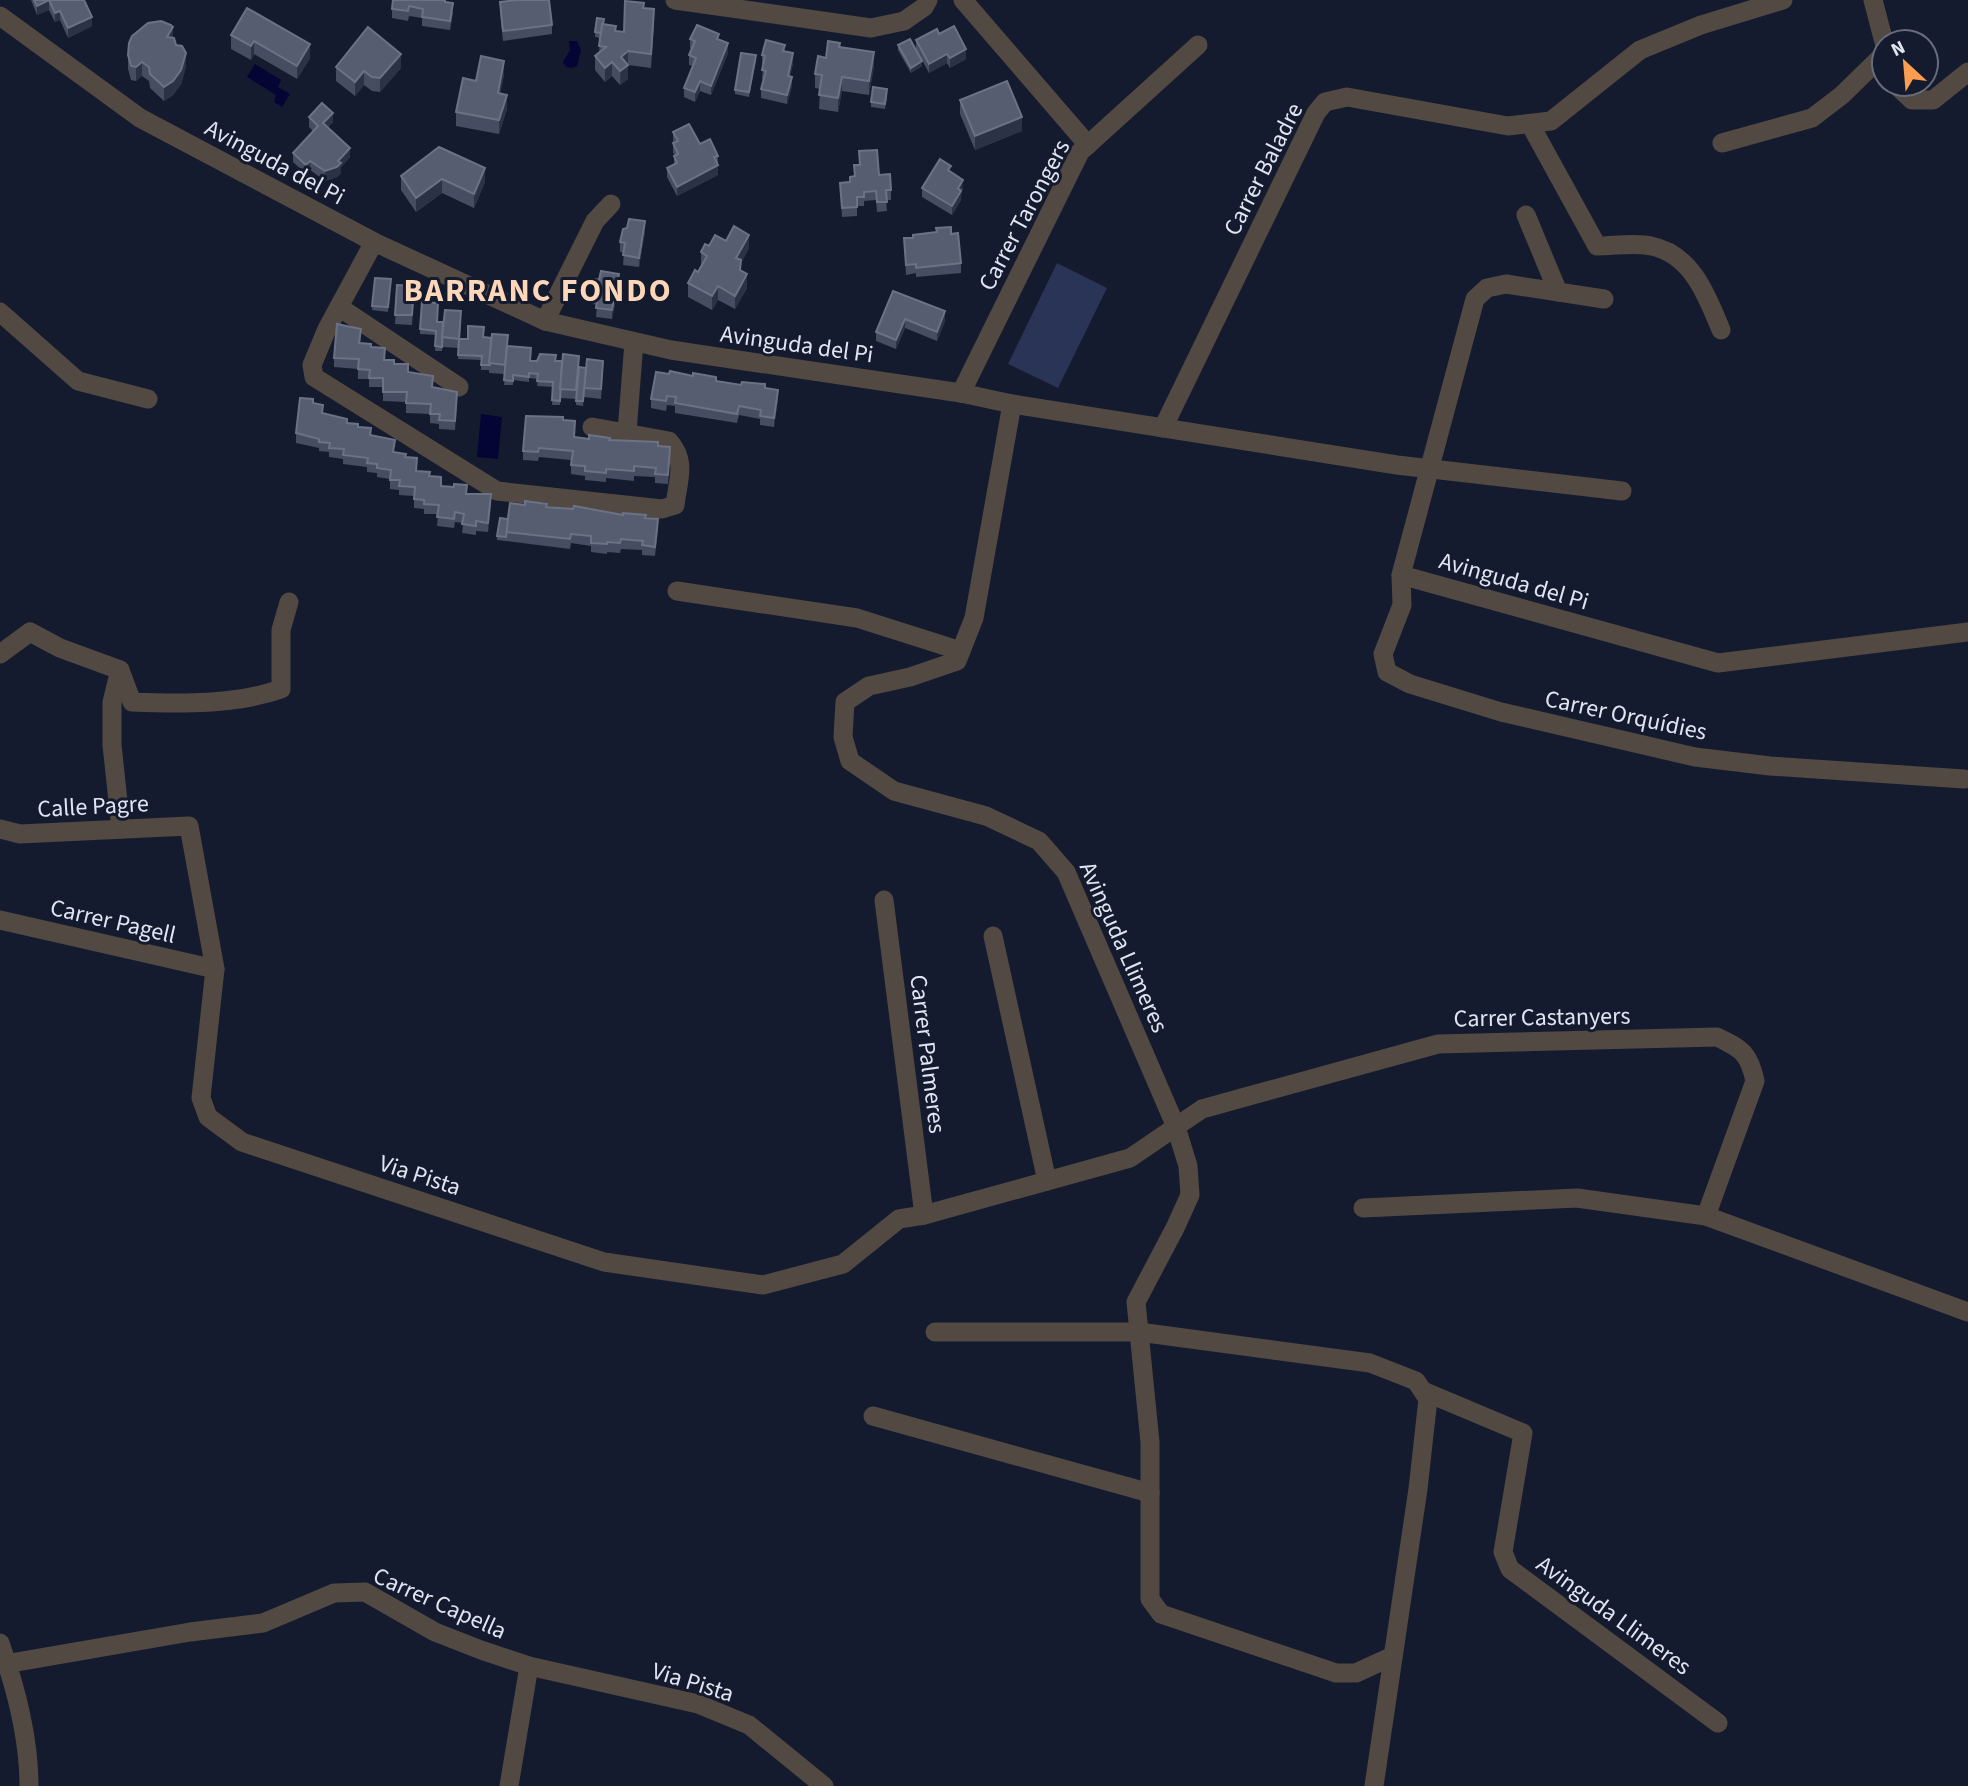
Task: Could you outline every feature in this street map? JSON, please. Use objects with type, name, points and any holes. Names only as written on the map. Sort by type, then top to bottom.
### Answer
[{"type":"street","points":[[675,0],[871,28],[904,21],[924,7],[928,0]]},
{"type":"street","points":[[963,0],[1088,145]]},
{"type":"street","name":"Carrer Baladre","points":[[1163,428],[1316,113],[1325,102],[1348,96],[1508,127],[1551,121],[1640,50],[1701,25],[1783,0]]},
{"type":"street","points":[[1873,0],[1880,28]]},
{"type":"street","name":"Avinguda del Pi","points":[[0,16],[140,118],[374,242],[545,321],[671,350],[961,393]]},
{"type":"street","name":"Carrer Tarongers","points":[[961,393],[1080,152],[1198,45]]},
{"type":"street","points":[[1722,143],[1812,118],[1842,95],[1870,68]]},
{"type":"street","points":[[1940,94],[1968,72]]},
{"type":"street","points":[[1910,98],[1936,98]]},
{"type":"street","points":[[1530,124],[1597,246],[1650,245],[1669,251],[1685,263],[1697,279],[1721,330]]},
{"type":"street","points":[[545,321],[595,221],[611,204]]},
{"type":"street","points":[[1526,215],[1558,292]]},
{"type":"street","points":[[374,242],[312,365],[314,377],[497,491],[662,509],[675,505],[681,462],[677,450],[669,441],[592,427]]},
{"type":"street","name":"Avinguda del Pi","points":[[1604,299],[1506,284],[1487,288],[1475,299],[1401,575],[1718,663],[1968,632]]},
{"type":"street","points":[[339,307],[460,387]]},
{"type":"street","points":[[0,312],[78,381],[148,398]]},
{"type":"street","points":[[627,432],[634,342]]},
{"type":"street","points":[[961,393],[1012,404],[1428,469],[1622,491]]},
{"type":"street","points":[[677,591],[857,618],[961,651],[974,618],[1012,404]]},
{"type":"street","name":"Carrer Orquídies","points":[[1401,575],[1402,605],[1383,654],[1387,672],[1410,684],[1501,712],[1695,757],[1770,766],[1964,779]]},
{"type":"street","points":[[0,654],[30,632],[60,648],[120,670],[132,702],[177,704],[266,694],[281,689],[281,630],[289,602]]},
{"type":"street","name":"Avinguda Llimeres","points":[[961,651],[957,662],[910,677],[869,686],[845,702],[843,737],[850,761],[894,791],[986,816],[1039,841],[1066,872],[1176,1127],[1188,1166],[1189,1195],[1175,1228],[1136,1302],[1150,1442],[1150,1599],[1161,1614],[1336,1673],[1356,1673],[1393,1656]]},
{"type":"street","points":[[120,670],[112,702],[112,746],[121,829]]},
{"type":"street","name":"Calle Pagre","points":[[0,829],[20,834],[189,826]]},
{"type":"street","name":"Via Pista","points":[[189,826],[215,969],[201,1098],[208,1117],[242,1142],[604,1262],[763,1285],[843,1264],[900,1219],[924,1215]]},
{"type":"street","name":"Carrer Palmeres","points":[[884,900],[924,1215]]},
{"type":"street","name":"Carrer Pagell","points":[[0,920],[215,969]]},
{"type":"street","points":[[993,936],[1048,1181]]},
{"type":"street","name":"Carrer Castanyers","points":[[1176,1127],[1202,1109],[1438,1044],[1717,1037],[1739,1047],[1751,1062],[1755,1082],[1706,1216]]},
{"type":"street","points":[[924,1215],[1130,1158],[1176,1127]]},
{"type":"street","points":[[1363,1208],[1577,1198],[1706,1216],[1968,1312]]},
{"type":"street","name":"Avinguda Llimeres","points":[[936,1332],[1139,1332],[1370,1363],[1416,1381],[1423,1391],[1523,1433],[1503,1552],[1510,1569],[1718,1723]]},
{"type":"street","points":[[1374,1786],[1418,1489],[1428,1399],[1423,1391]]},
{"type":"street","points":[[873,1416],[1150,1493]]},
{"type":"street","name":"Carrer Capella","points":[[4,1664],[190,1632],[263,1623],[334,1593],[365,1592],[435,1632],[529,1666],[509,1786]]},
{"type":"street","points":[[0,1643],[29,1756],[29,1786]]},
{"type":"street","name":"Via Pista","points":[[529,1666],[698,1704],[749,1725],[824,1786]]},
{"type":"shaded area","points":[[569,41],[577,41],[581,50],[577,66],[572,68],[566,67],[563,62],[570,50]]},
{"type":"shaded area","points":[[255,64],[281,80],[278,87],[290,94],[282,107],[274,102],[276,95],[247,77]]},
{"type":"shaded area","points":[[1057,263],[1107,288],[1058,388],[1008,364]]},
{"type":"shaded area","points":[[481,414],[502,417],[498,459],[477,457]]},
{"type":"building","points":[[34,0],[49,0],[37,6]]},
{"type":"building","points":[[49,0],[84,0],[92,17],[68,28],[60,11],[55,13]]},
{"type":"building","points":[[393,0],[445,0],[453,3],[450,21],[422,17],[423,9],[409,6],[408,11],[392,9]]},
{"type":"building","points":[[549,0],[552,25],[503,31],[500,2]]},
{"type":"building","points":[[625,1],[644,3],[643,8],[654,9],[651,54],[628,51],[621,57],[628,65],[620,71],[612,62],[605,68],[595,56],[606,47],[599,46],[602,24],[616,26],[615,31],[624,32]]},
{"type":"building","points":[[247,8],[310,44],[297,66],[254,41],[251,46],[231,35]]},
{"type":"building","points":[[597,18],[604,19],[601,33],[595,32]]},
{"type":"building","points":[[161,21],[173,27],[167,37],[174,38],[176,45],[182,46],[186,53],[181,70],[173,81],[164,87],[142,62],[136,67],[131,66],[128,55],[132,36],[148,23]]},
{"type":"building","points":[[697,25],[719,34],[717,39],[728,43],[711,86],[700,81],[695,92],[684,88],[696,58],[689,55],[695,41],[690,39]]},
{"type":"building","points":[[954,26],[966,49],[950,58],[947,54],[929,64],[916,40],[937,29],[939,34]]},
{"type":"building","points":[[368,27],[401,54],[380,78],[372,77],[364,71],[355,82],[336,67]]},
{"type":"building","points":[[910,39],[922,61],[911,68],[898,45]]},
{"type":"building","points":[[766,40],[785,45],[783,51],[793,53],[788,76],[792,77],[787,95],[761,89],[766,71],[762,70],[765,56],[762,55]]},
{"type":"building","points":[[828,41],[840,43],[839,47],[874,52],[869,81],[842,77],[838,98],[819,95],[822,75],[815,74],[818,56],[826,58]]},
{"type":"building","points":[[741,53],[756,55],[749,92],[735,90]]},
{"type":"building","points":[[481,56],[504,61],[498,93],[507,95],[499,120],[456,112],[463,78],[476,81]]},
{"type":"building","points":[[1007,81],[1022,117],[975,136],[960,100]]},
{"type":"building","points":[[873,87],[887,89],[885,104],[871,102]]},
{"type":"building","points":[[322,103],[333,113],[323,123],[350,148],[338,161],[341,163],[337,167],[325,171],[310,161],[306,165],[293,153],[318,126],[309,117]]},
{"type":"building","points":[[689,124],[700,144],[710,139],[718,156],[714,157],[718,165],[677,187],[667,168],[677,163],[674,156],[678,154],[673,143],[678,141],[673,132]]},
{"type":"building","points":[[439,147],[485,168],[474,194],[442,179],[416,198],[401,176]]},
{"type":"building","points":[[877,150],[879,175],[890,174],[891,190],[886,190],[887,202],[877,202],[876,191],[864,192],[864,197],[857,197],[857,207],[842,208],[840,183],[850,182],[850,177],[855,176],[854,165],[860,165],[859,151]]},
{"type":"building","points":[[940,159],[951,166],[948,170],[963,180],[958,188],[961,191],[952,206],[922,188]]},
{"type":"building","points":[[629,219],[645,221],[639,258],[623,255],[625,243],[620,242]]},
{"type":"building","points":[[734,226],[749,235],[736,258],[741,260],[740,270],[747,274],[735,296],[718,286],[712,296],[688,283],[707,256],[701,252],[705,244],[709,246],[715,235],[726,241]]},
{"type":"building","points":[[951,227],[951,234],[958,233],[961,263],[916,268],[916,264],[906,265],[904,238],[937,232],[936,228]]},
{"type":"building","points":[[601,271],[619,274],[612,310],[596,308],[598,296],[593,295],[596,279],[599,280]]},
{"type":"building","points":[[375,278],[391,279],[388,307],[372,306]]},
{"type":"building","points":[[397,285],[414,286],[412,315],[395,315]]},
{"type":"building","points":[[893,291],[945,311],[937,332],[905,319],[896,340],[876,332]]},
{"type":"building","points":[[422,302],[438,303],[437,322],[443,322],[442,347],[435,346],[436,331],[420,329]]},
{"type":"building","points":[[445,310],[461,311],[459,339],[442,337]]},
{"type":"building","points":[[337,324],[361,329],[359,343],[385,348],[384,360],[394,360],[394,364],[408,364],[408,372],[433,376],[432,387],[457,392],[455,421],[439,420],[440,414],[430,414],[431,404],[406,403],[407,392],[383,392],[383,378],[369,378],[370,370],[358,369],[359,359],[334,358]]},
{"type":"building","points":[[468,326],[484,327],[483,337],[491,338],[490,365],[481,365],[482,356],[458,355],[459,339],[468,339]]},
{"type":"building","points":[[492,334],[508,335],[505,365],[489,363]]},
{"type":"building","points":[[507,346],[531,348],[530,361],[537,361],[540,354],[556,355],[555,361],[562,361],[560,401],[552,400],[553,382],[537,381],[538,374],[529,373],[529,377],[513,375],[513,381],[504,380]]},
{"type":"building","points":[[563,354],[579,356],[576,390],[560,389]]},
{"type":"building","points":[[587,359],[603,361],[601,389],[584,388]]},
{"type":"building","points":[[579,367],[586,368],[583,401],[576,401]]},
{"type":"building","points":[[670,371],[716,377],[716,381],[741,385],[742,382],[765,384],[765,388],[778,390],[774,418],[760,416],[761,410],[739,406],[737,414],[675,403],[676,397],[667,396],[666,401],[651,399],[656,372],[669,374]]},
{"type":"building","points":[[300,398],[313,399],[313,403],[323,405],[322,413],[347,419],[347,423],[358,424],[358,427],[371,428],[370,435],[395,440],[393,452],[417,458],[416,471],[430,472],[429,476],[441,477],[441,486],[467,485],[466,494],[491,494],[488,523],[476,521],[476,526],[462,524],[464,514],[455,512],[454,519],[437,517],[439,505],[424,504],[424,500],[414,499],[415,487],[399,486],[400,480],[390,480],[391,470],[367,463],[368,458],[343,455],[344,449],[329,448],[330,443],[319,442],[319,439],[296,433]]},
{"type":"building","points":[[526,416],[563,417],[563,420],[575,421],[574,437],[589,439],[589,435],[610,438],[609,440],[658,442],[658,446],[670,447],[668,475],[655,474],[656,468],[634,466],[634,471],[585,471],[585,466],[571,465],[573,451],[539,448],[538,452],[523,451]]},
{"type":"building","points":[[525,501],[547,504],[546,507],[573,509],[574,506],[623,515],[646,515],[645,518],[658,519],[655,547],[642,545],[643,541],[621,539],[620,543],[591,543],[591,536],[571,534],[570,539],[506,532],[510,503],[525,505]]},
{"type":"building","points":[[500,518],[508,519],[506,537],[497,536]]},
{"type":"district","name":"BARRANC FONDO","points":[[538,290]]}]
